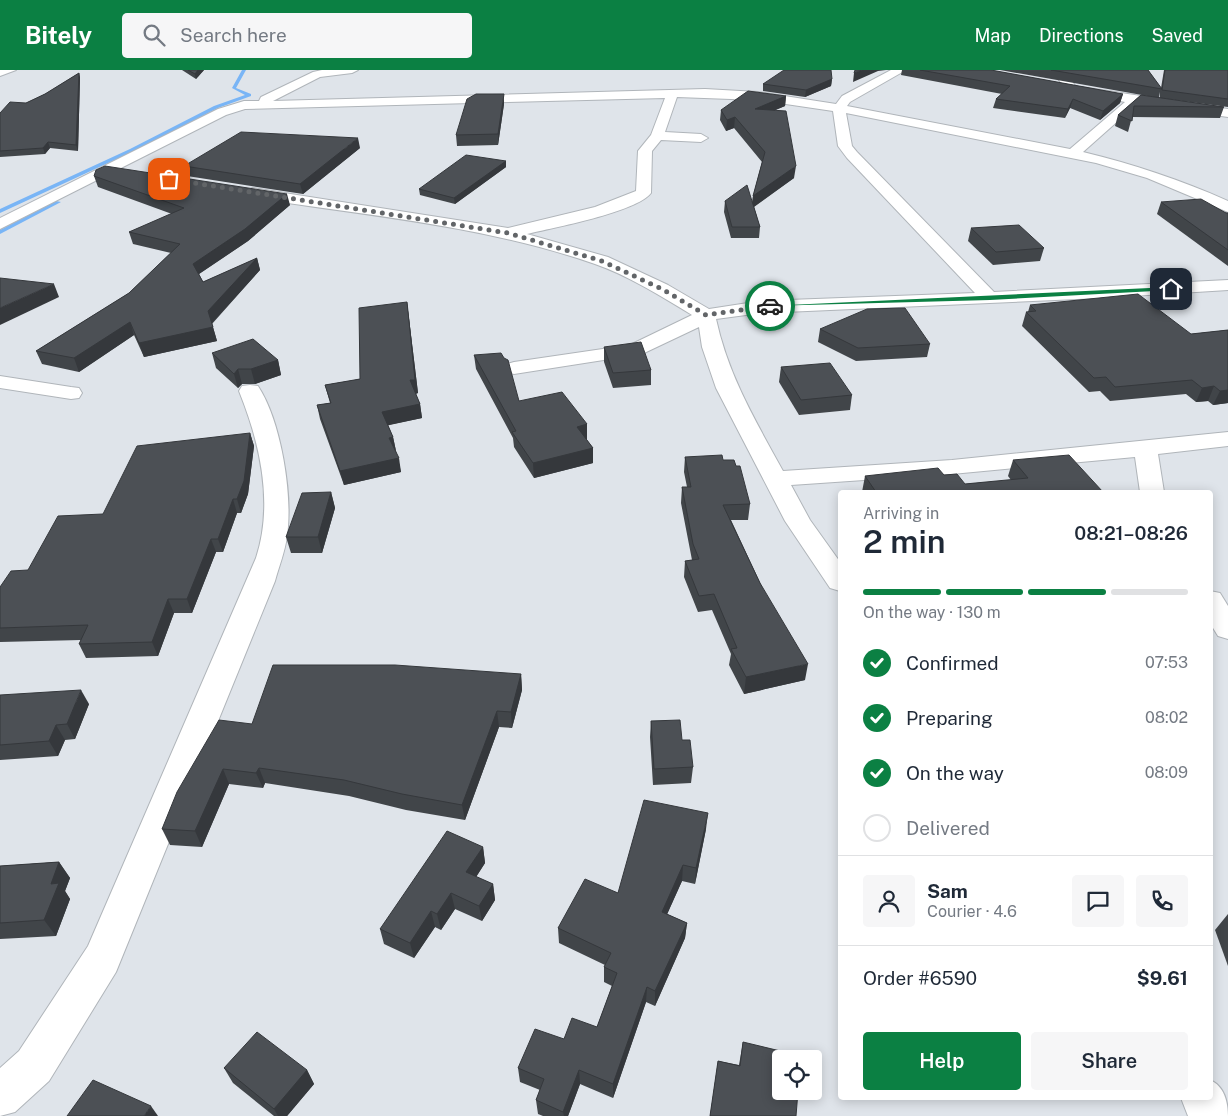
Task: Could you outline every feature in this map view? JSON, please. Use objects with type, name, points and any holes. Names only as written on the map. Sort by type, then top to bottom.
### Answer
[{"type":"street","points":[[0,73],[10,70]]},
{"type":"street","points":[[257,104],[317,74],[352,70]]},
{"type":"street","points":[[900,70],[846,99],[839,109],[845,146],[990,298]]},
{"type":"street","points":[[1058,70],[1070,87]]},
{"type":"street","points":[[1052,84],[1134,100],[1228,113]]},
{"type":"street","points":[[0,224],[234,107],[257,104],[742,93],[839,109],[1073,153],[1127,167],[1177,184],[1228,207]]},
{"type":"street","points":[[508,233],[620,205],[643,194],[645,151],[657,136],[672,94]]},
{"type":"street","points":[[1073,153],[1134,100]]},
{"type":"street","points":[[657,136],[701,138]]},
{"type":"street","points":[[110,170],[139,175]]},
{"type":"street","points":[[237,190],[508,233],[602,261],[662,289],[706,315],[712,347],[727,388],[798,521],[838,579]]},
{"type":"street","points":[[514,368],[635,350],[678,331],[706,315],[795,304],[990,298],[1228,285]]},
{"type":"street","points":[[0,382],[71,393]]},
{"type":"street","points":[[0,1097],[34,1066],[102,959],[261,581],[275,535],[276,495],[264,430],[250,392]]},
{"type":"street","points":[[774,479],[952,467],[1146,449],[1228,439]]},
{"type":"street","points":[[1146,449],[1152,490]]},
{"type":"street","points":[[1213,605],[1228,628]]},
{"type":"street","points":[[1203,1100],[1212,1116]]},
{"type":"building","points":[[188,70],[198,70],[195,74]]},
{"type":"building","points":[[784,70],[831,70],[832,79],[806,90],[763,84]]},
{"type":"building","points":[[920,70],[991,70],[1123,94],[1103,111],[1073,99],[1068,109],[996,99],[1010,86]]},
{"type":"building","points":[[1051,70],[1148,70],[1162,89]]},
{"type":"building","points":[[1165,70],[1228,70],[1228,99],[1162,90]]},
{"type":"building","points":[[79,73],[76,145],[48,142],[43,148],[0,151],[0,113],[10,102],[26,103],[45,94]]},
{"type":"building","points":[[748,91],[786,96],[755,109],[786,111],[796,166],[753,196],[765,152],[735,117],[727,120],[721,110]]},
{"type":"building","points":[[476,94],[504,94],[498,134],[456,135],[467,99]]},
{"type":"building","points":[[1141,95],[1224,107],[1134,106],[1132,121],[1118,115]]},
{"type":"building","points":[[241,132],[358,138],[300,184],[184,166]]},
{"type":"building","points":[[466,155],[506,161],[454,198],[419,189]]},
{"type":"building","points":[[105,166],[287,194],[245,229],[193,264],[203,282],[257,258],[208,311],[213,327],[139,343],[130,322],[74,358],[36,351],[129,293],[180,244],[129,232],[184,208],[94,176],[96,170]]},
{"type":"building","points":[[747,185],[760,227],[732,227],[725,201]]},
{"type":"building","points":[[1201,199],[1228,213],[1228,250],[1161,202]]},
{"type":"building","points":[[1019,225],[1044,248],[996,252],[971,228]]},
{"type":"building","points":[[0,278],[54,284],[0,308]]},
{"type":"building","points":[[1138,294],[1191,334],[1228,330],[1228,390],[1220,391],[1214,386],[1202,388],[1192,380],[1115,387],[1106,377],[1094,378],[1026,312],[1036,311],[1030,305]]},
{"type":"building","points":[[407,302],[415,380],[410,380],[420,404],[382,412],[393,437],[389,438],[399,458],[340,471],[317,405],[331,403],[325,385],[360,379],[359,308]]},
{"type":"building","points":[[905,308],[930,344],[858,348],[820,329],[867,309]]},
{"type":"building","points":[[253,339],[278,360],[251,369],[238,369],[234,374],[212,353]]},
{"type":"building","points":[[641,342],[651,370],[613,373],[604,347]]},
{"type":"building","points":[[501,353],[508,360],[519,401],[562,392],[587,424],[577,427],[593,448],[533,463],[512,432],[516,431],[474,355]]},
{"type":"building","points":[[830,363],[852,395],[801,400],[781,367]]},
{"type":"building","points":[[250,433],[244,481],[237,499],[233,499],[218,539],[211,539],[187,599],[168,599],[152,642],[79,644],[88,625],[0,628],[0,587],[11,571],[28,570],[58,516],[103,514],[137,446]]},
{"type":"building","points":[[722,455],[723,460],[734,460],[736,466],[740,466],[750,504],[723,505],[760,583],[808,664],[746,677],[731,649],[737,648],[714,594],[699,596],[685,561],[699,559],[693,544],[682,487],[691,487],[685,457]]},
{"type":"building","points":[[1069,455],[1101,490],[875,490],[865,476],[938,468],[944,475],[957,474],[965,484],[1028,478],[1013,460]]},
{"type":"building","points":[[331,492],[318,537],[286,537],[302,493]]},
{"type":"building","points":[[273,665],[395,665],[521,674],[511,712],[497,711],[462,805],[402,794],[344,780],[259,768],[256,773],[223,769],[195,831],[162,829],[177,792],[219,720],[252,724]]},
{"type":"building","points":[[81,690],[67,724],[56,725],[49,741],[0,745],[0,695]]},
{"type":"building","points":[[680,720],[682,740],[690,740],[693,767],[654,769],[651,721]]},
{"type":"building","points":[[644,800],[708,813],[696,868],[683,865],[662,912],[687,923],[655,991],[647,987],[613,1084],[579,1070],[563,1112],[536,1100],[544,1079],[518,1068],[535,1029],[564,1039],[572,1018],[597,1027],[617,973],[604,967],[611,953],[558,928],[585,879],[618,893]]},
{"type":"building","points":[[447,831],[483,847],[466,872],[493,884],[479,906],[451,893],[437,914],[431,911],[410,943],[380,929]]},
{"type":"building","points":[[59,862],[51,884],[59,883],[44,920],[0,923],[0,866]]},
{"type":"building","points":[[257,1032],[307,1070],[274,1109],[224,1068]]},
{"type":"building","points":[[743,1042],[776,1050],[772,1050],[772,1100],[797,1100],[796,1116],[710,1116],[718,1061],[740,1066]]},
{"type":"building","points":[[93,1080],[151,1106],[144,1116],[67,1116]]},
{"type":"waterway","points":[[0,211],[132,150],[216,107],[249,95],[234,88],[244,70]]},
{"type":"waterway","points":[[0,232],[58,202]]},
{"type":"way so far","points":[[169,179],[508,233],[602,261],[662,289],[706,315],[770,306]]},
{"type":"route","points":[[770,306],[1171,289]]}]
